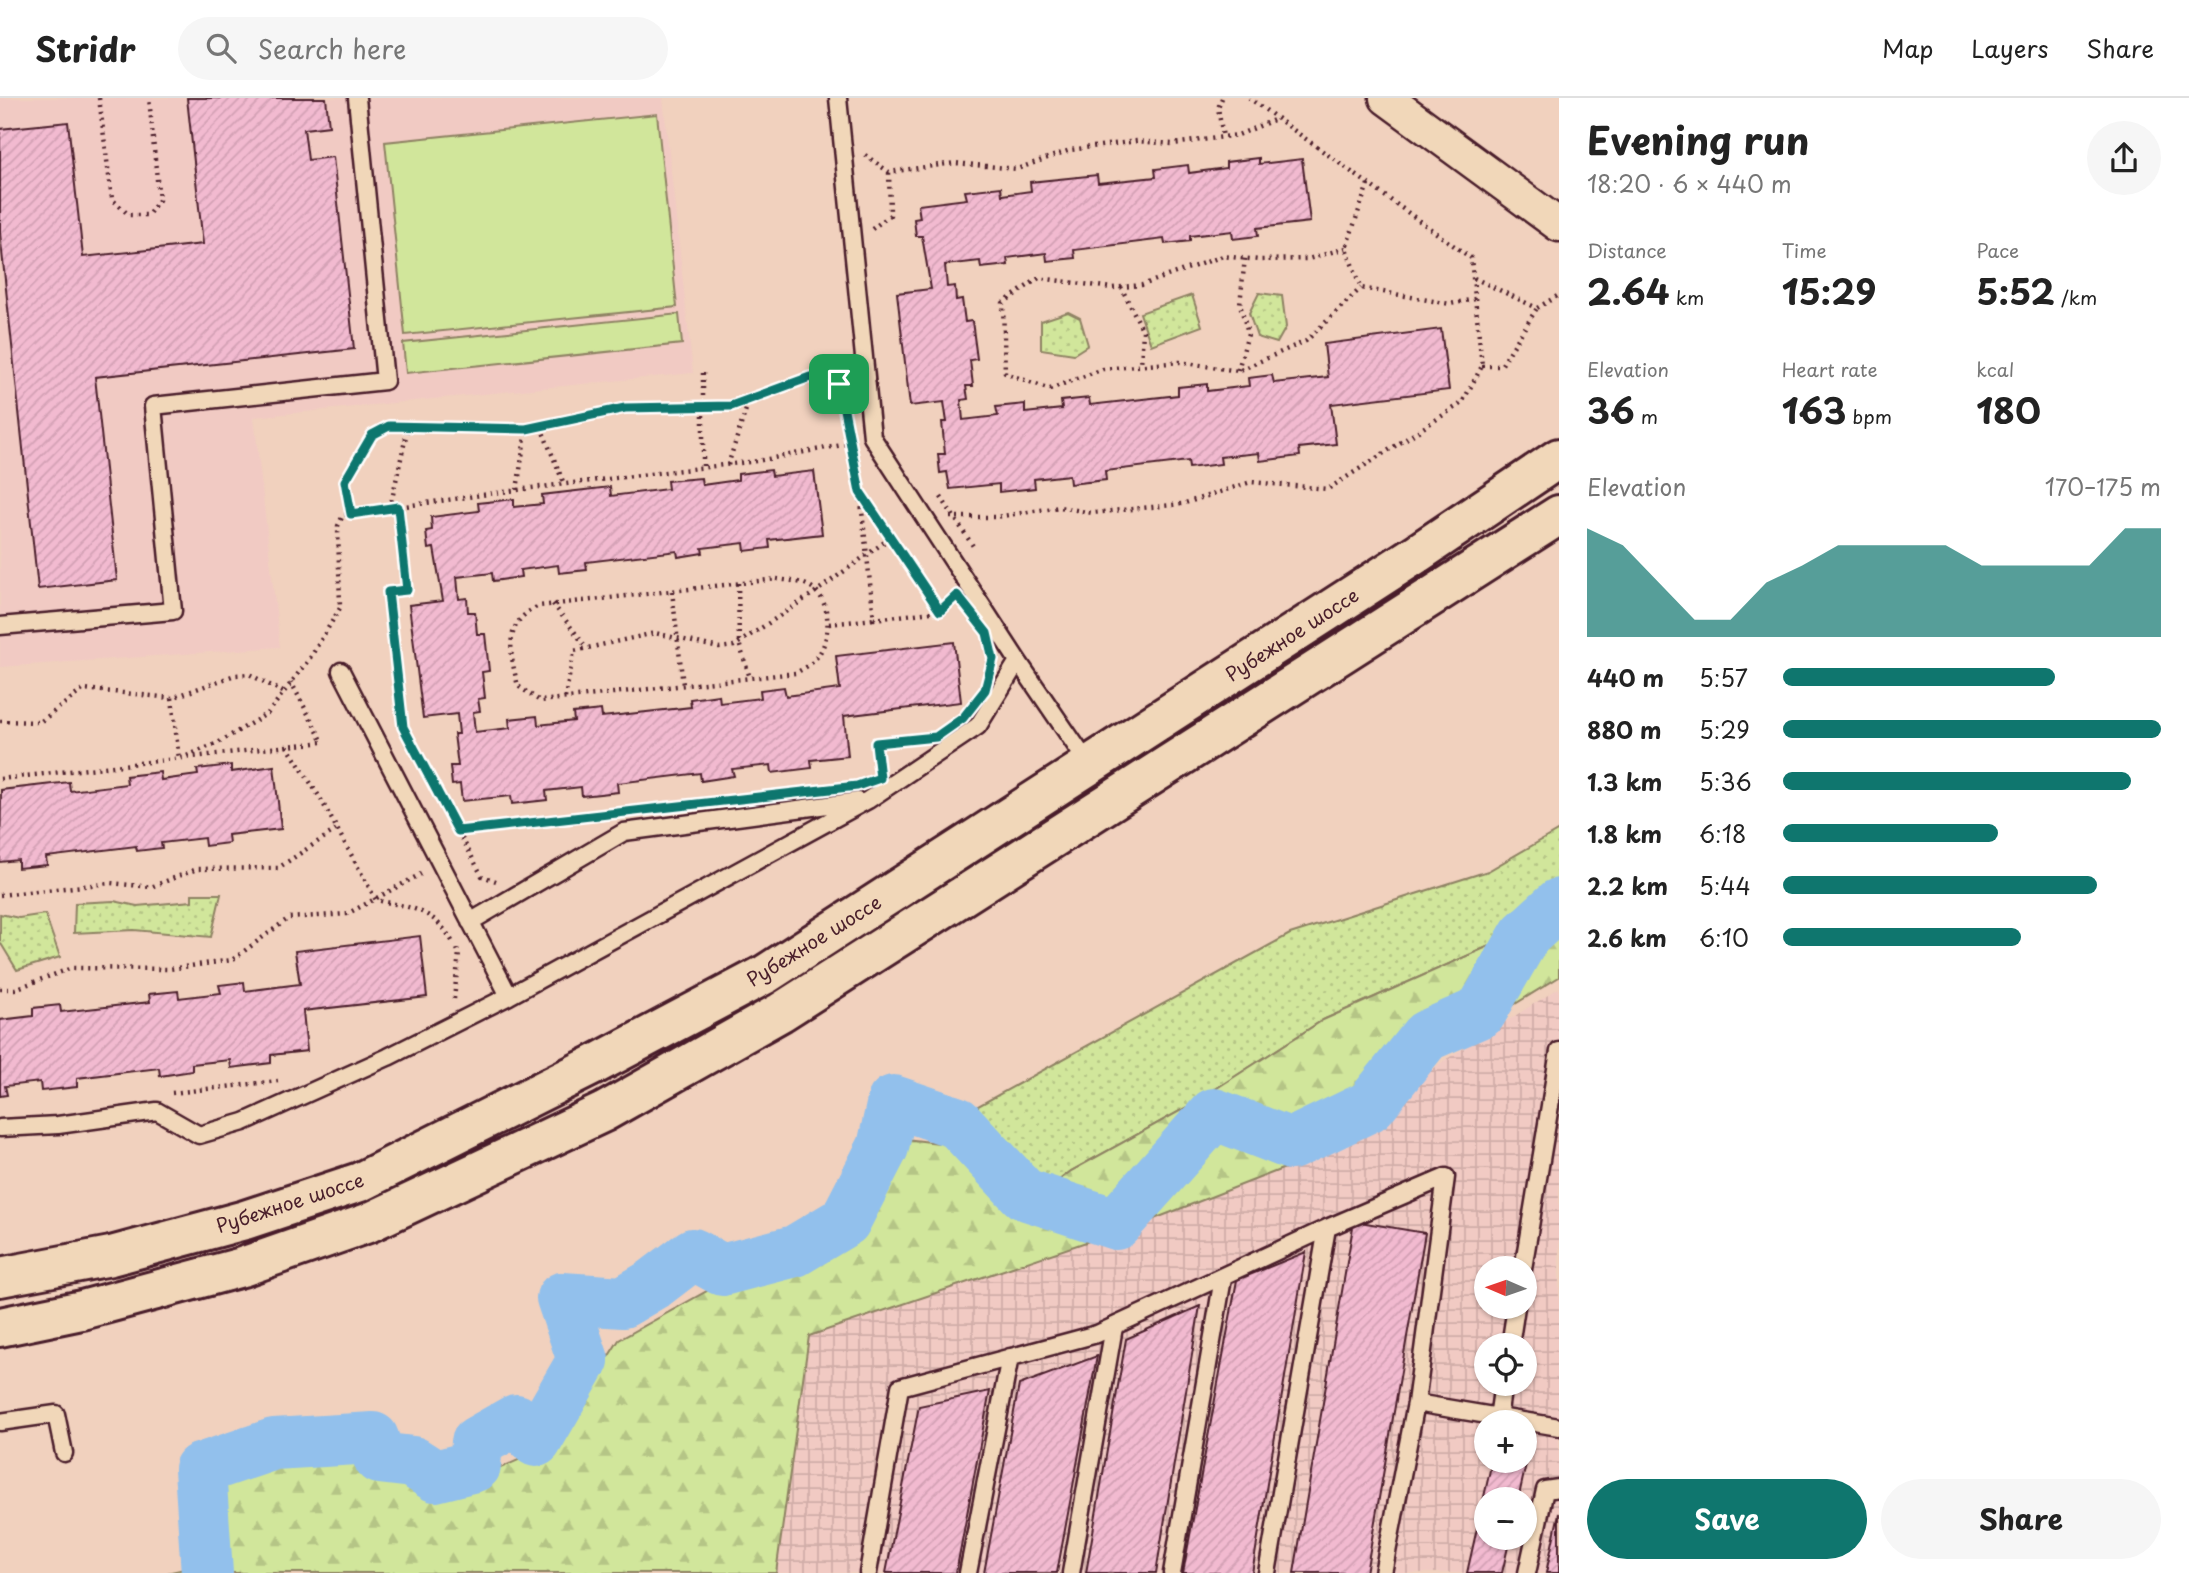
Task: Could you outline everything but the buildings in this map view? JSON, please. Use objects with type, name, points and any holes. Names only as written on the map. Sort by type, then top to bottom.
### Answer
[{"type":"main road","name":"Рубежное шоссе","points":[[0,1278],[111,1256],[245,1220],[360,1182],[594,1065],[766,974],[1418,553],[1559,457]]},
{"type":"main road","points":[[0,1327],[82,1310],[242,1267],[356,1227],[604,1112],[781,1012],[1559,515]]},
{"type":"street","points":[[1386,98],[1559,225]]},
{"type":"lane","points":[[0,621],[173,611],[153,406],[384,381],[357,98]]},
{"type":"lane","points":[[838,98],[872,437],[1089,765]]},
{"type":"lane","points":[[0,1128],[58,1125],[157,1111],[199,1135],[244,1122],[388,1057],[509,996],[868,800],[978,726],[1018,661]]},
{"type":"lane","points":[[341,671],[509,996]]},
{"type":"lane","points":[[470,922],[624,832],[868,800]]},
{"type":"lane","points":[[1525,1256],[1559,1051]]},
{"type":"lane","points":[[868,1573],[900,1387],[1097,1334],[1327,1228],[1446,1177],[1416,1403],[1384,1573]]},
{"type":"lane","points":[[1267,1573],[1327,1228]]},
{"type":"lane","points":[[1172,1573],[1223,1278]]},
{"type":"lane","points":[[1071,1573],[1114,1327]]},
{"type":"lane","points":[[968,1573],[1010,1357]]},
{"type":"lane","points":[[1416,1403],[1474,1414]]},
{"type":"lane","points":[[0,1422],[57,1414],[64,1452]]},
{"type":"lane","points":[[1537,1424],[1559,1427]]},
{"type":"lane","points":[[1527,1573],[1545,1490],[1559,1488]]},
{"type":"path","points":[[99,98],[112,200],[129,215],[148,215],[159,200],[149,98]]},
{"type":"path","points":[[1222,98],[1218,108],[1223,137]]},
{"type":"path","points":[[925,516],[996,517],[1060,507],[1092,513],[1182,504],[1251,482],[1328,489],[1462,402],[1482,366],[1471,258],[1249,98]]},
{"type":"path","points":[[842,139],[889,172],[955,163],[1017,169],[1070,150],[1137,141],[1173,144],[1238,135],[1276,118]]},
{"type":"path","points":[[873,242],[871,229],[890,215],[889,172]]},
{"type":"path","points":[[1361,288],[1346,248],[1368,184]]},
{"type":"path","points":[[1346,248],[1308,259],[1223,256],[1142,285],[1112,288],[1039,278],[1003,303],[1005,373],[1050,389],[1103,369],[1141,365],[1180,362],[1238,371],[1306,341],[1361,288]]},
{"type":"path","points":[[1238,371],[1248,334],[1240,304],[1245,258]]},
{"type":"path","points":[[1474,278],[1537,308]]},
{"type":"path","points":[[1121,287],[1143,331],[1141,365]]},
{"type":"path","points":[[1361,288],[1450,304],[1475,299]]},
{"type":"path","points":[[1482,366],[1501,366],[1537,308],[1559,295]]},
{"type":"path","points":[[703,373],[703,467]]},
{"type":"path","points":[[351,514],[345,481],[372,435],[389,426],[526,429],[625,408],[731,406],[810,377],[821,382],[839,384],[846,420]]},
{"type":"path","points":[[728,465],[749,400]]},
{"type":"path","points":[[390,508],[408,427]]},
{"type":"path","points":[[541,427],[564,484]]},
{"type":"path","points":[[517,490],[526,429]]},
{"type":"path","points":[[848,432],[860,492],[874,619]]},
{"type":"path","points":[[180,759],[218,743],[268,713],[310,658],[340,608],[338,526],[343,515],[517,490],[728,465],[850,444]]},
{"type":"path","points":[[860,492],[940,611]]},
{"type":"path","points":[[939,494],[976,551]]},
{"type":"path","points":[[398,507],[407,590],[388,592],[403,727],[482,876],[498,882]]},
{"type":"path","points":[[565,698],[574,651],[654,633],[719,648],[734,646],[817,592],[890,538]]},
{"type":"path","points":[[776,579],[801,582],[817,592],[829,624],[823,646],[812,663],[796,673],[540,701],[518,687],[510,654],[515,626],[525,612],[539,606],[776,579]]},
{"type":"path","points":[[738,583],[739,643],[750,678]]},
{"type":"path","points":[[672,591],[683,685]]},
{"type":"path","points":[[829,624],[940,611],[957,595]]},
{"type":"path","points":[[554,604],[587,648]]},
{"type":"path","points":[[0,721],[40,722],[84,689],[172,698],[235,675],[249,674],[283,692]]},
{"type":"path","points":[[0,779],[323,743],[290,682]]},
{"type":"path","points":[[172,698],[180,759]]},
{"type":"path","points":[[880,778],[876,743],[924,738]]},
{"type":"path","points":[[287,746],[376,900]]},
{"type":"path","points":[[458,831],[613,814]]},
{"type":"path","points":[[0,895],[110,883],[151,887],[197,869],[278,868],[337,829]]},
{"type":"path","points":[[0,989],[15,989],[72,968],[169,969],[232,960],[289,918],[347,914],[376,900],[423,910],[447,932],[459,953],[454,1003]]},
{"type":"path","points":[[165,1094],[289,1079]]},
{"type":"shaded area","points":[[0,98],[663,98],[693,373],[254,417],[280,647],[0,667]]},
{"type":"shaded area","points":[[1559,988],[1559,1573],[764,1573],[794,1333],[1254,1172],[1367,1123],[1442,1062]]},
{"type":"green space","points":[[657,114],[677,307],[405,335],[385,142]]},
{"type":"green space","points":[[1259,293],[1282,296],[1286,327],[1277,343],[1257,337],[1249,313]]},
{"type":"green space","points":[[1192,295],[1202,326],[1151,345],[1140,313]]},
{"type":"green space","points":[[1068,312],[1080,318],[1088,345],[1074,354],[1041,349],[1041,321]]},
{"type":"green space","points":[[679,314],[682,344],[406,373],[403,343]]},
{"type":"green space","points":[[1559,830],[1559,915],[1323,1020],[1189,1106],[1071,1171],[1024,1207],[956,1145],[969,1111],[1290,934],[1488,871]]},
{"type":"green space","points":[[192,894],[221,894],[211,937],[134,930],[74,933],[75,903],[114,901],[137,906],[192,901]]},
{"type":"green space","points":[[0,914],[19,918],[45,914],[60,957],[17,970],[0,942]]},
{"type":"green space","points":[[1559,915],[1559,977],[1424,1064],[1367,1117],[1290,1166],[1154,1219],[809,1336],[776,1573],[167,1573],[223,1560],[214,1481],[279,1458],[361,1456],[378,1477],[447,1492],[552,1445],[619,1340],[725,1281],[857,1238],[897,1138],[956,1145],[1024,1207],[1071,1171],[1189,1106],[1323,1020]]},
{"type":"waterway","points":[[207,1573],[200,1469],[274,1444],[373,1438],[379,1458],[413,1462],[435,1476],[475,1466],[477,1442],[516,1420],[536,1441],[583,1360],[562,1298],[623,1302],[655,1283],[693,1254],[722,1270],[795,1251],[845,1221],[883,1147],[893,1101],[958,1123],[1024,1194],[1116,1224],[1214,1114],[1291,1144],[1370,1106],[1426,1036],[1481,1012],[1525,935],[1559,904]]},
{"type":"route","points":[[810,377],[821,382],[839,384],[860,492],[940,611],[957,595],[987,633],[993,659],[985,690],[963,718],[936,737],[876,743],[880,778],[857,786],[458,831],[403,727],[388,592],[407,590],[398,507],[351,514],[345,481],[372,435],[389,426],[526,429],[625,408],[731,406],[810,377]]}]
